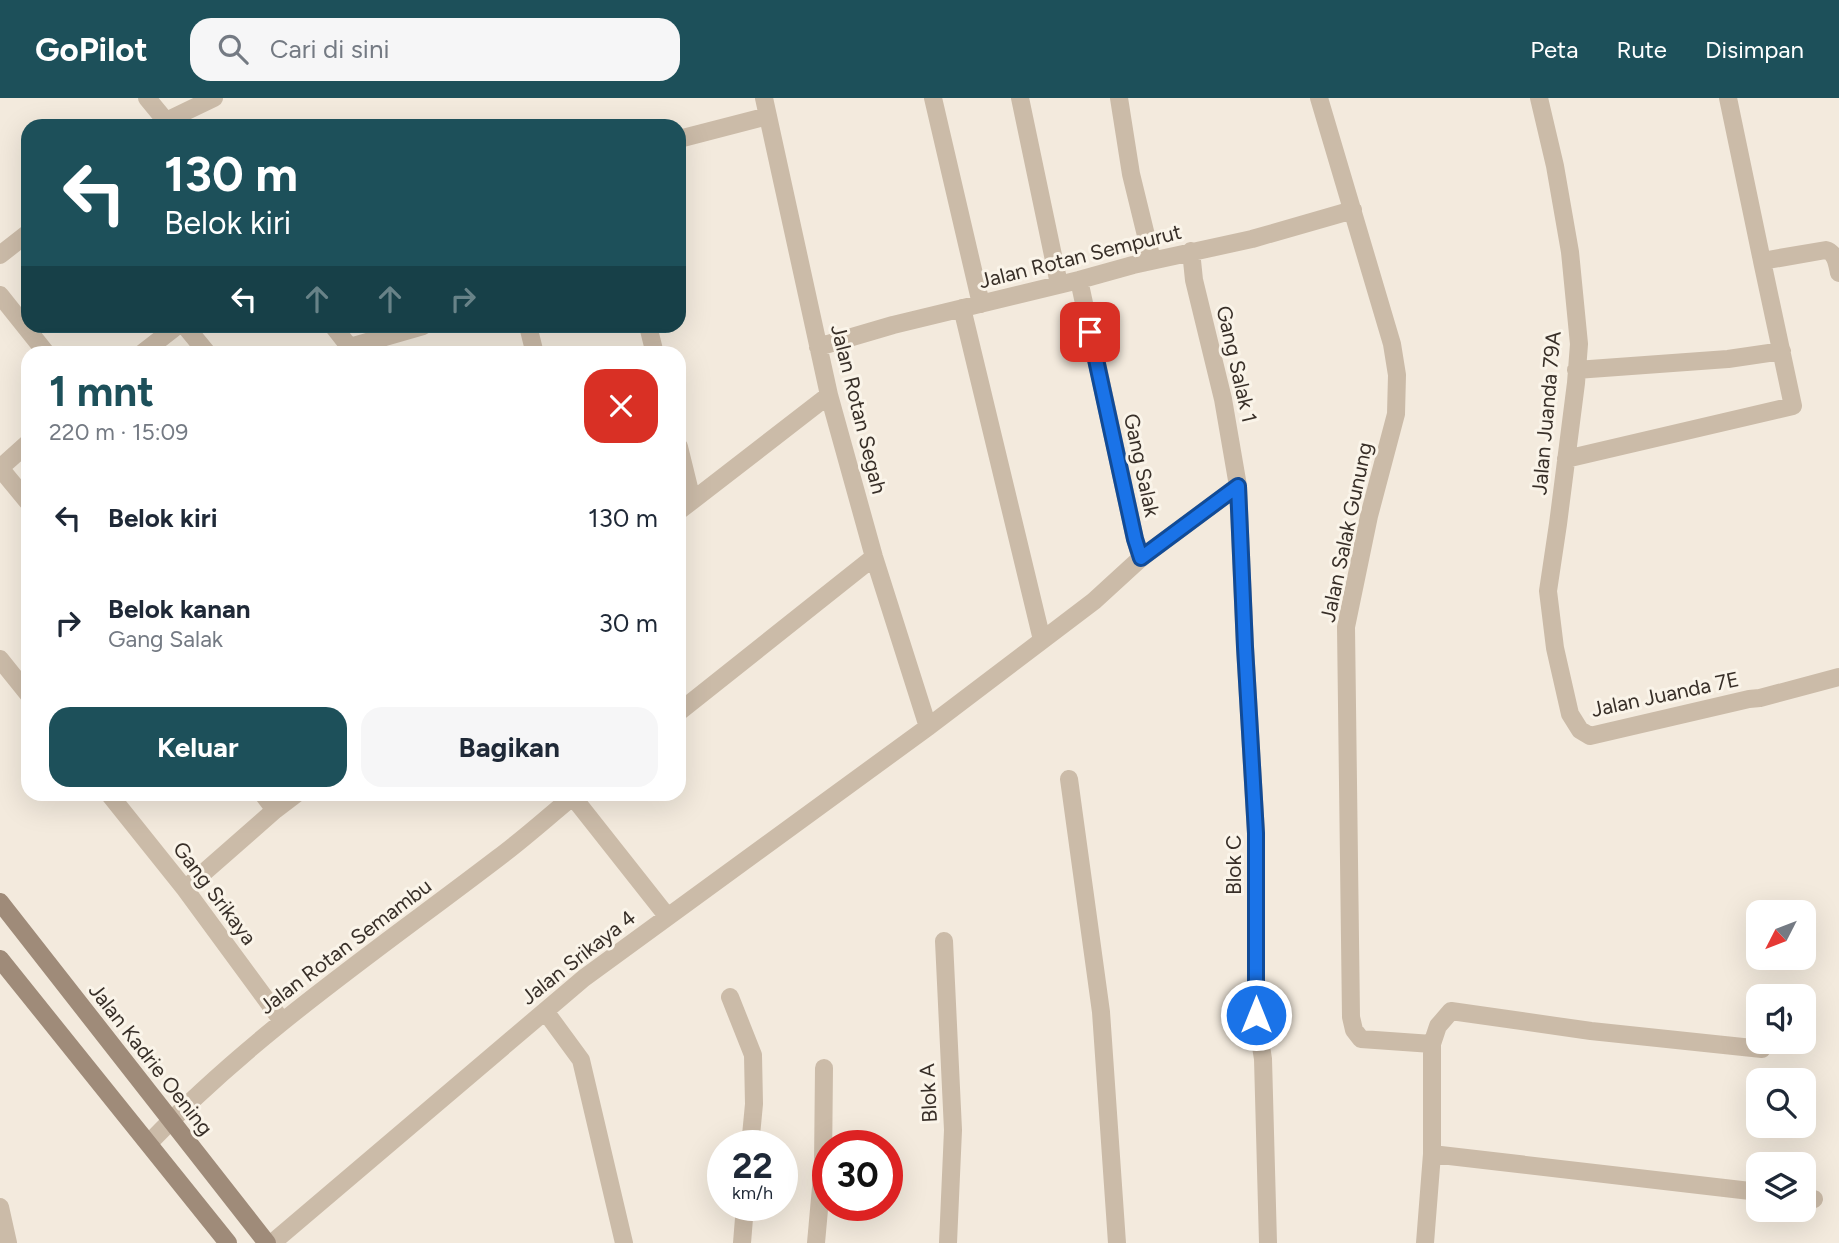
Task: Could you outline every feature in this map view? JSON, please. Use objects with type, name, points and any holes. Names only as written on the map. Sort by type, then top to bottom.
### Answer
[{"type":"main road","name":"Jalan Kadrie Oening","points":[[0,902],[270,1243]]},
{"type":"main road","points":[[0,959],[228,1243]]},
{"type":"street","points":[[147,98],[162,119]]},
{"type":"street","points":[[174,119],[214,98]]},
{"type":"street","points":[[933,98],[981,304]]},
{"type":"street","points":[[1020,98],[1059,284]]},
{"type":"street","points":[[1119,98],[1131,174],[1152,260]]},
{"type":"street","name":"Jalan Salak Gunung","points":[[1319,98],[1392,344],[1397,375],[1395,414],[1369,516],[1346,627],[1351,1017],[1354,1030],[1361,1039],[1432,1044]]},
{"type":"street","name":"Jalan Juanda 79A","points":[[1539,98],[1555,166],[1570,252],[1578,324],[1576,370],[1548,591],[1555,648],[1570,714],[1580,730]]},
{"type":"street","points":[[1566,459],[1793,406],[1728,98]]},
{"type":"street","points":[[686,136],[766,107]]},
{"type":"street","name":"Jalan Rotan Segah","points":[[766,107],[830,395],[874,557],[928,727]]},
{"type":"street","name":"Jalan Rotan Sempurut","points":[[818,347],[893,325],[1152,260],[1252,239],[1353,211]]},
{"type":"street","points":[[0,255],[21,238]]},
{"type":"street","points":[[1762,261],[1826,250],[1834,255],[1839,273]]},
{"type":"street","name":"Gang Salak 1","points":[[1191,251],[1194,280],[1223,399],[1238,486]]},
{"type":"street","name":"Gang Salak","points":[[1079,280],[1141,558]]},
{"type":"street","points":[[0,295],[21,321]]},
{"type":"street","points":[[962,309],[1042,640]]},
{"type":"street","points":[[151,346],[168,333]]},
{"type":"street","points":[[364,346],[402,333]]},
{"type":"street","points":[[1576,370],[1728,359],[1782,351]]},
{"type":"street","points":[[686,506],[830,395]]},
{"type":"street","points":[[21,449],[0,468],[21,494]]},
{"type":"street","points":[[928,727],[1094,601],[1141,558],[1238,486]]},
{"type":"street","name":"Blok C","points":[[1238,486],[1256,833],[1256,1015],[1263,1059],[1268,1243]]},
{"type":"street","points":[[686,706],[874,557]]},
{"type":"street","points":[[0,659],[21,685]]},
{"type":"street","name":"Jalan Juanda 7E","points":[[1580,730],[1590,736],[1760,698],[1839,677]]},
{"type":"street","name":"Jalan Srikaya 4","points":[[270,1243],[584,978],[928,727]]},
{"type":"street","points":[[1069,779],[1104,1035],[1117,1243]]},
{"type":"street","name":"Gang Srikaya","points":[[115,801],[282,1021]]},
{"type":"street","points":[[268,801],[275,810]]},
{"type":"street","points":[[184,889],[287,801]]},
{"type":"street","name":"Jalan Rotan Semambu","points":[[149,1143],[282,1021],[501,856],[568,801]]},
{"type":"street","points":[[578,801],[667,916]]},
{"type":"street","name":"Blok A","points":[[944,941],[953,1130],[948,1243]]},
{"type":"street","points":[[730,997],[752,1055],[754,1104],[752,1130]]},
{"type":"street","points":[[1425,1243],[1432,1154],[1432,1044],[1438,1026],[1451,1011],[1591,1031],[1746,1047]]},
{"type":"street","points":[[545,1012],[581,1060],[624,1243]]},
{"type":"street","points":[[816,1243],[823,1165],[824,1068]]},
{"type":"street","points":[[1432,1154],[1746,1190]]},
{"type":"street","points":[[0,1207],[8,1243]]},
{"type":"street","points":[[742,1243],[744,1221]]},
{"type":"route","points":[[1090,332],[1141,558],[1238,486],[1256,833],[1256,1015]]}]
